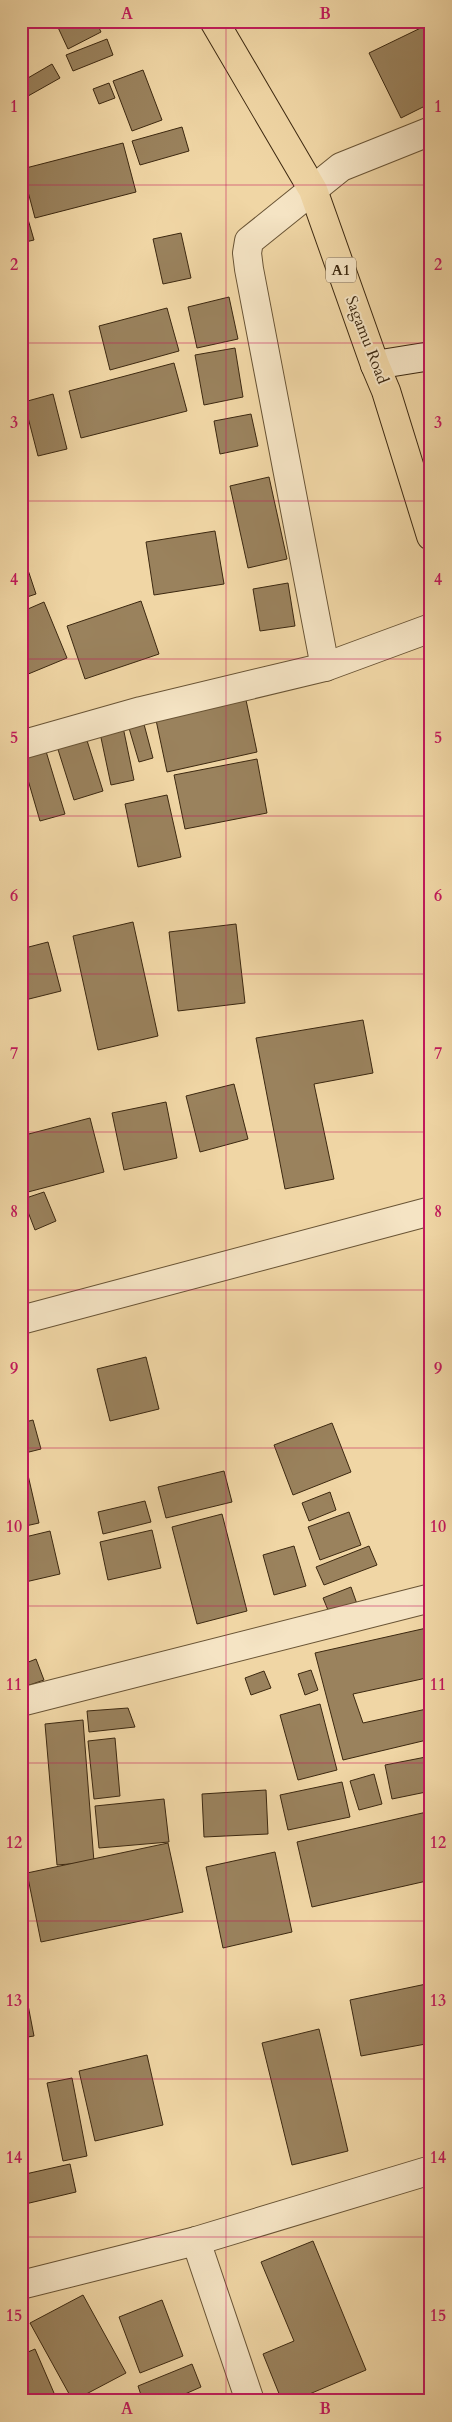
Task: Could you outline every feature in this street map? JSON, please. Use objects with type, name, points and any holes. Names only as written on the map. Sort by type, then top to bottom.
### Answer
[{"type":"highway","name":"Sagamu Road","points":[[214,21],[313,190],[386,391],[431,536]]},
{"type":"street","points":[[325,667],[247,253],[250,241],[258,232],[341,167],[431,131]]},
{"type":"street","points":[[375,365],[431,356]]},
{"type":"street","points":[[21,745],[140,711],[325,667],[431,628]]},
{"type":"street","points":[[21,1320],[431,1212]]},
{"type":"street","points":[[21,1702],[431,1598]]},
{"type":"street","points":[[21,2285],[196,2241],[431,2170]]},
{"type":"street","points":[[196,2241],[250,2401]]},
{"type":"building","points":[[55,21],[96,21],[101,32],[68,49]]},
{"type":"building","points":[[431,23],[431,103],[401,118],[369,53]]},
{"type":"building","points":[[107,39],[113,55],[73,71],[66,55]]},
{"type":"building","points":[[52,64],[60,78],[21,100],[21,82]]},
{"type":"building","points":[[143,70],[162,120],[132,131],[113,81]]},
{"type":"building","points":[[109,83],[115,98],[99,104],[93,89]]},
{"type":"building","points":[[182,127],[189,151],[140,165],[132,141]]},
{"type":"building","points":[[123,143],[136,192],[35,218],[22,169]]},
{"type":"building","points":[[21,202],[23,202],[34,240],[21,243]]},
{"type":"building","points":[[181,233],[191,278],[163,284],[153,239]]},
{"type":"building","points":[[229,297],[238,339],[197,348],[188,307]]},
{"type":"building","points":[[167,308],[179,351],[110,370],[99,326]]},
{"type":"building","points":[[235,348],[243,397],[204,405],[195,355]]},
{"type":"building","points":[[174,363],[187,411],[81,438],[69,391]]},
{"type":"building","points":[[53,394],[67,449],[38,456],[24,402]]},
{"type":"building","points":[[251,414],[258,446],[220,454],[214,421]]},
{"type":"building","points":[[269,477],[287,559],[248,568],[230,486]]},
{"type":"building","points":[[215,531],[224,584],[154,595],[146,542]]},
{"type":"building","points":[[23,555],[36,594],[21,599],[21,556]]},
{"type":"building","points":[[288,583],[295,626],[260,631],[253,589]]},
{"type":"building","points":[[141,601],[159,654],[85,679],[67,626]]},
{"type":"building","points":[[44,602],[67,658],[21,677],[21,612]]},
{"type":"building","points":[[246,700],[257,752],[167,772],[156,720]]},
{"type":"building","points":[[141,713],[153,758],[139,762],[126,718]]},
{"type":"building","points":[[123,727],[134,780],[111,785],[100,733]]},
{"type":"building","points":[[84,731],[103,791],[74,800],[55,740]]},
{"type":"building","points":[[45,748],[65,814],[40,821],[21,756]]},
{"type":"building","points":[[257,759],[267,813],[185,829],[174,775]]},
{"type":"building","points":[[167,795],[181,857],[138,867],[125,804]]},
{"type":"building","points":[[133,922],[158,1036],[98,1050],[73,936]]},
{"type":"building","points":[[236,924],[245,1003],[178,1011],[169,932]]},
{"type":"building","points":[[48,942],[61,991],[21,1001],[21,949]]},
{"type":"building","points":[[363,1020],[373,1073],[314,1084],[334,1179],[285,1189],[256,1038]]},
{"type":"building","points":[[234,1084],[248,1139],[200,1152],[186,1096]]},
{"type":"building","points":[[166,1102],[177,1158],[124,1170],[112,1113]]},
{"type":"building","points":[[90,1118],[104,1172],[28,1192],[21,1166],[21,1136]]},
{"type":"building","points":[[44,1192],[56,1221],[35,1230],[23,1199]]},
{"type":"building","points":[[146,1357],[159,1409],[110,1421],[97,1369]]},
{"type":"building","points":[[33,1420],[41,1449],[21,1454],[21,1423]]},
{"type":"building","points":[[332,1423],[351,1472],[293,1495],[274,1445]]},
{"type":"building","points":[[25,1462],[39,1523],[21,1527],[21,1463]]},
{"type":"building","points":[[224,1471],[232,1502],[166,1518],[158,1487]]},
{"type":"building","points":[[330,1492],[336,1510],[309,1521],[302,1503]]},
{"type":"building","points":[[145,1501],[151,1522],[103,1534],[98,1512]]},
{"type":"building","points":[[349,1512],[361,1545],[320,1560],[308,1527]]},
{"type":"building","points":[[222,1514],[247,1611],[197,1624],[172,1527]]},
{"type":"building","points":[[152,1530],[161,1568],[108,1580],[100,1542]]},
{"type":"building","points":[[50,1531],[60,1574],[21,1583],[21,1538]]},
{"type":"building","points":[[294,1546],[306,1586],[274,1595],[263,1555]]},
{"type":"building","points":[[369,1546],[377,1565],[324,1585],[316,1567]]},
{"type":"building","points":[[351,1587],[357,1604],[330,1615],[323,1598]]},
{"type":"building","points":[[431,1627],[431,1677],[353,1694],[363,1723],[431,1708],[431,1739],[343,1760],[315,1653]]},
{"type":"building","points":[[36,1659],[44,1680],[21,1688],[21,1665]]},
{"type":"building","points":[[311,1670],[318,1690],[305,1695],[298,1674]]},
{"type":"building","points":[[264,1671],[271,1688],[251,1695],[245,1678]]},
{"type":"building","points":[[320,1704],[337,1770],[298,1780],[280,1715]]},
{"type":"building","points":[[128,1708],[135,1727],[89,1732],[87,1711]]},
{"type":"building","points":[[83,1720],[94,1862],[57,1865],[45,1724]]},
{"type":"building","points":[[115,1738],[120,1796],[94,1799],[88,1741]]},
{"type":"building","points":[[431,1756],[431,1791],[392,1799],[385,1765]]},
{"type":"building","points":[[374,1774],[382,1804],[359,1810],[350,1781]]},
{"type":"building","points":[[342,1782],[350,1817],[288,1830],[280,1795]]},
{"type":"building","points":[[266,1790],[268,1834],[204,1837],[202,1794]]},
{"type":"building","points":[[164,1799],[169,1842],[99,1848],[95,1806]]},
{"type":"building","points":[[431,1811],[431,1880],[312,1907],[297,1842]]},
{"type":"building","points":[[168,1843],[183,1912],[41,1942],[27,1873]]},
{"type":"building","points":[[275,1852],[292,1932],[223,1948],[206,1867]]},
{"type":"building","points":[[23,1979],[34,2036],[21,2038],[21,1980]]},
{"type":"building","points":[[431,1983],[431,2043],[361,2056],[350,2000]]},
{"type":"building","points":[[319,2029],[348,2151],[292,2165],[262,2043]]},
{"type":"building","points":[[147,2055],[163,2125],[95,2141],[79,2071]]},
{"type":"building","points":[[72,2078],[87,2156],[63,2161],[47,2083]]},
{"type":"building","points":[[70,2164],[76,2192],[21,2205],[21,2175]]},
{"type":"building","points":[[313,2241],[366,2370],[293,2401],[282,2401],[263,2354],[294,2341],[261,2262]]},
{"type":"building","points":[[83,2295],[126,2373],[73,2401],[30,2323]]},
{"type":"building","points":[[162,2300],[183,2356],[140,2373],[119,2317]]},
{"type":"building","points":[[35,2349],[54,2393],[37,2401],[21,2401],[21,2355]]},
{"type":"building","points":[[192,2364],[201,2387],[169,2401],[143,2401],[138,2386]]}]
